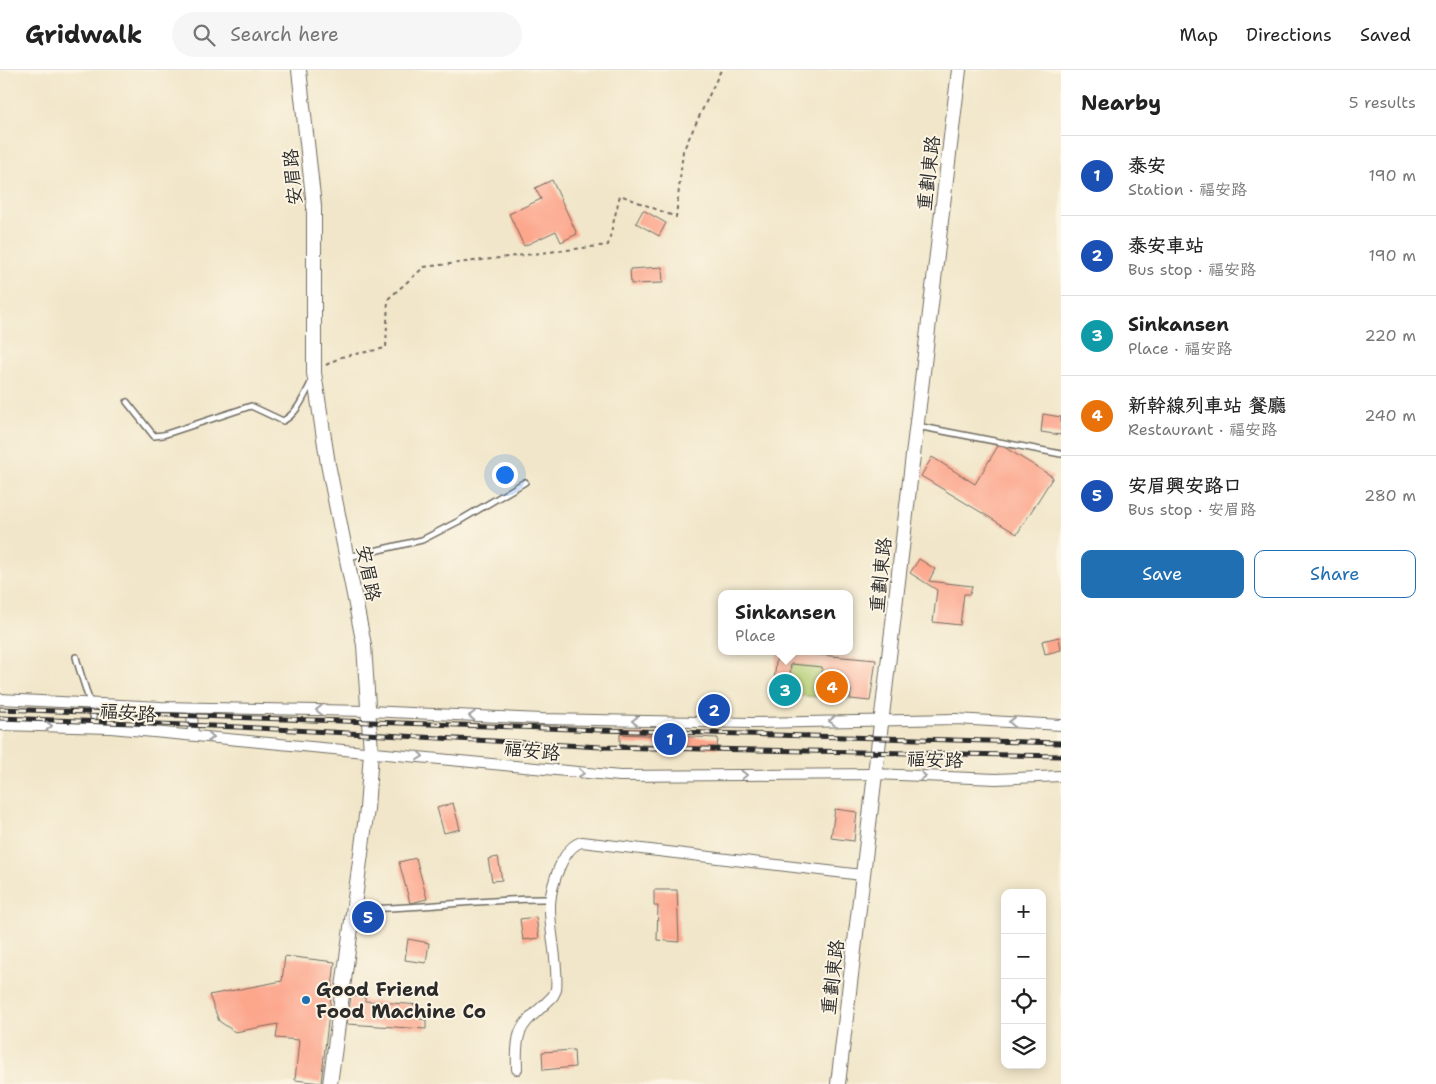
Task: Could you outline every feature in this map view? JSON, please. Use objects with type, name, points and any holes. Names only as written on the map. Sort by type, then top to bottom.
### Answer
[{"type":"street","name":"安眉路","points":[[299,70],[314,206],[314,375],[328,464],[364,645],[371,752],[367,810],[352,909],[330,1084]]},
{"type":"street","name":"重劃東路","points":[[838,1084],[915,425],[960,70]]},
{"type":"street","name":"福安路","points":[[0,699],[192,708],[368,711],[542,719],[742,723],[956,719],[1061,725]]},
{"type":"street","points":[[192,708],[193,735]]},
{"type":"street","name":"福安路","points":[[0,725],[95,727],[193,735],[620,776],[874,774],[996,779],[1061,776]]},
{"type":"street","points":[[517,1069],[516,1048],[521,1027],[553,996],[556,990],[551,899],[561,862],[570,847],[582,842],[862,875]]},
{"type":"lane","points":[[127,402],[154,436],[163,436],[251,406],[283,421],[297,409],[314,375]]},
{"type":"lane","points":[[915,425],[1061,454]]},
{"type":"lane","points":[[348,558],[422,540],[525,482]]},
{"type":"lane","points":[[76,657],[83,683],[92,704],[95,727]]},
{"type":"lane","points":[[352,909],[391,909],[507,898],[551,899]]},
{"type":"path","points":[[314,375],[341,357],[386,348],[388,299],[424,267],[608,245],[620,195],[676,217],[683,151],[721,70]]},
{"type":"green space","points":[[791,664],[851,669],[845,679],[844,689],[851,690],[850,699],[788,695]]},
{"type":"building","points":[[552,180],[577,234],[561,242],[556,231],[524,246],[509,214],[541,199],[535,188]]},
{"type":"building","points":[[643,210],[666,223],[659,236],[636,223]]},
{"type":"building","points":[[662,267],[663,283],[631,284],[630,269]]},
{"type":"building","points":[[1043,414],[1061,417],[1061,435],[1041,432]]},
{"type":"building","points":[[998,446],[1004,447],[1053,477],[1017,534],[921,476],[932,457],[975,484]]},
{"type":"building","points":[[919,559],[935,569],[929,581],[972,586],[970,594],[964,594],[960,625],[933,622],[937,590],[910,573]]},
{"type":"building","points":[[1059,637],[1061,650],[1045,654],[1042,641]]},
{"type":"building","points":[[777,655],[821,655],[876,660],[870,701],[850,699],[851,690],[844,690],[845,683],[822,683],[822,667],[791,664],[788,695],[773,694]]},
{"type":"building","points":[[620,734],[718,738],[717,748],[620,744]]},
{"type":"building","points":[[453,803],[460,829],[444,833],[437,808]]},
{"type":"building","points":[[835,809],[857,812],[854,841],[831,838]]},
{"type":"building","points":[[498,857],[502,880],[492,881],[488,859]]},
{"type":"building","points":[[416,858],[427,899],[410,903],[399,862]]},
{"type":"building","points":[[654,890],[677,890],[679,942],[657,940],[658,906],[654,906]]},
{"type":"building","points":[[536,917],[539,938],[523,940],[520,919]]},
{"type":"building","points":[[408,939],[429,943],[426,963],[405,960]]},
{"type":"building","name":"Good Friend Food Machine Co","points":[[285,956],[335,962],[321,1083],[295,1080],[299,1040],[276,1038],[278,1024],[235,1032],[219,1021],[209,995],[282,981]]},
{"type":"building","points":[[351,996],[365,997],[365,1001],[420,1005],[419,1019],[426,1020],[426,1029],[347,1024]]},
{"type":"building","points":[[574,1050],[575,1067],[543,1070],[542,1052]]},
{"type":"railway","points":[[0,709],[601,730],[1061,743]]},
{"type":"railway","points":[[0,718],[238,727],[601,747],[1061,756]]},
{"type":"place","name":"新幹線列車站 餐廳","points":[[832,687]]},
{"type":"place","name":"Sinkansen","points":[[785,690]]},
{"type":"place","name":"泰安車站","points":[[714,710]]},
{"type":"place","name":"泰安","points":[[670,739]]},
{"type":"place","name":"安眉興安路口","points":[[368,917]]},
{"type":"place","name":"Good Friend Food Machine Co","points":[[306,1000]]}]
